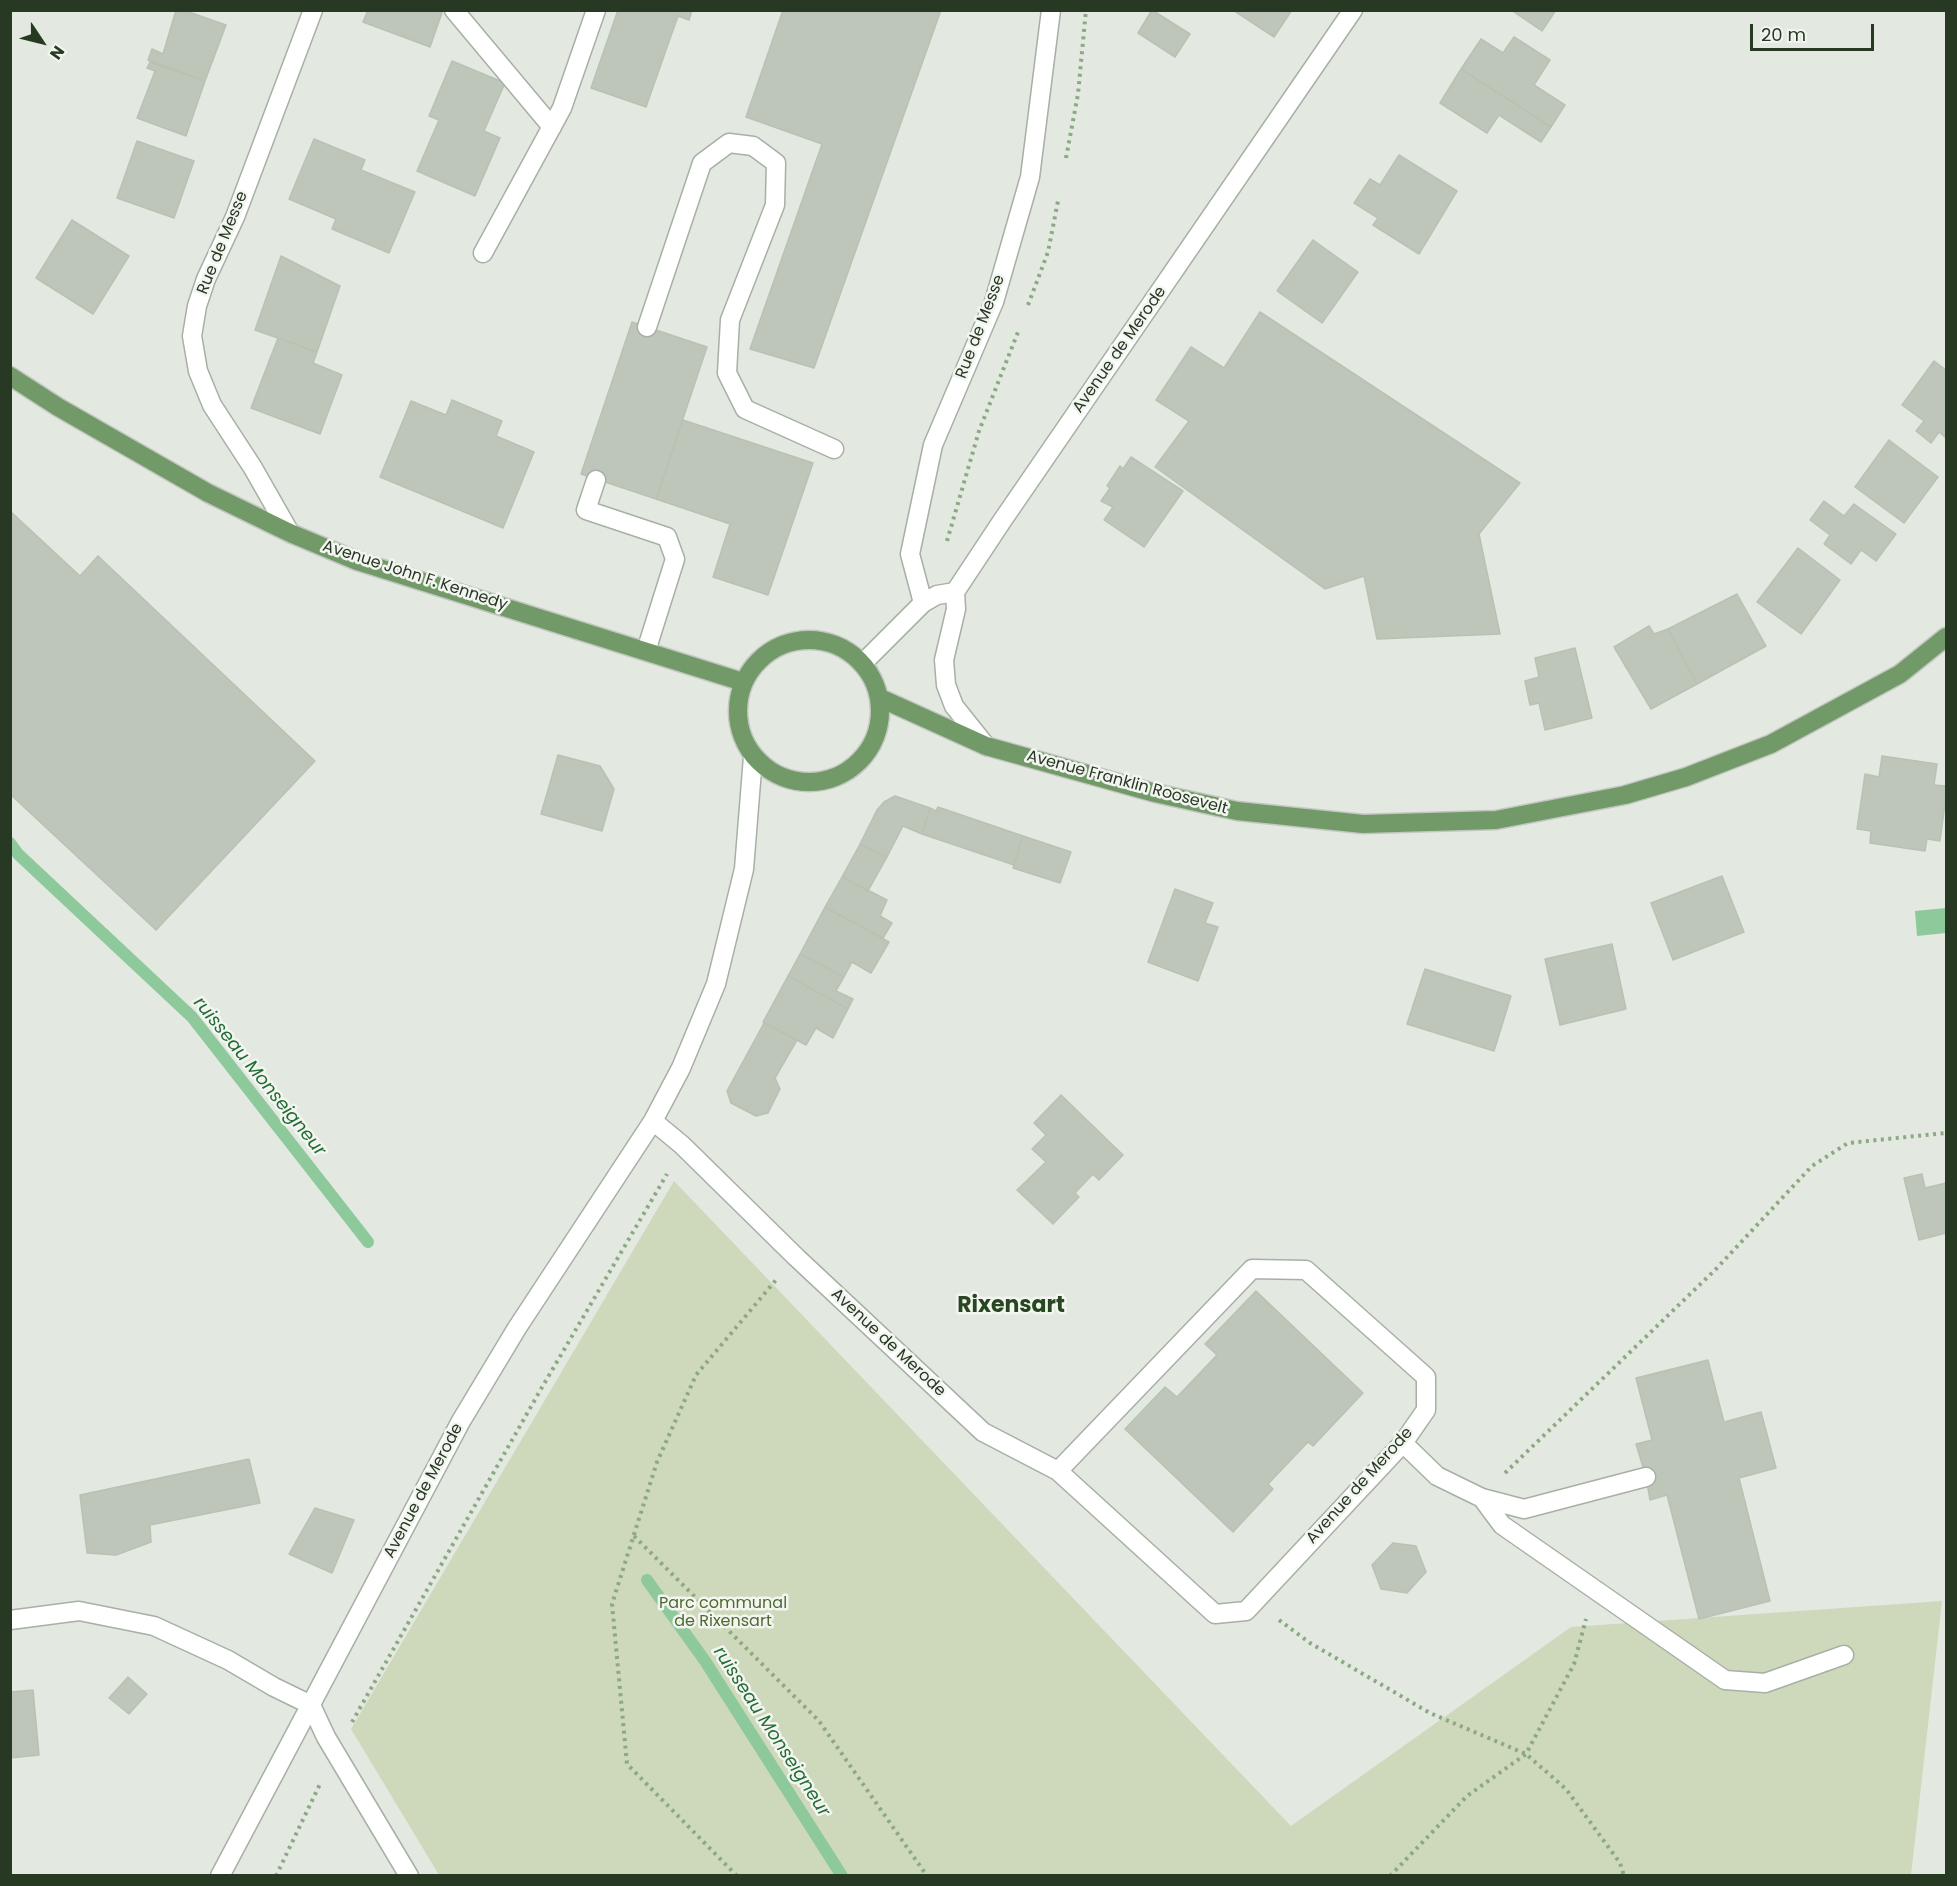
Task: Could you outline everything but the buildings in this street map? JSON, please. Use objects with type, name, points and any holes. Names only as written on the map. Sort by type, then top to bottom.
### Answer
[{"type":"main road","name":"Avenue John F. Kennedy","points":[[10,376],[58,407],[208,493],[290,533],[357,561],[743,682]]},
{"type":"main road","name":"Avenue Franklin Roosevelt","points":[[880,698],[986,746],[1155,794],[1236,811],[1363,824],[1496,820],[1625,795],[1686,777],[1771,744],[1900,674],[1947,637]]},
{"type":"main road","points":[[816,639],[834,643],[849,651],[863,663],[874,680],[880,698],[879,729],[864,757],[839,776],[809,783],[778,776],[753,757],[741,734],[737,708],[743,682],[761,657],[786,642],[816,639]]},
{"type":"street","name":"Rue de Messe","points":[[290,533],[253,468],[212,405],[198,371],[192,336],[197,306],[206,279],[235,217],[313,10]]},
{"type":"street","points":[[454,10],[552,127]]},
{"type":"street","points":[[483,253],[562,108],[596,10]]},
{"type":"street","name":"Rue de Messe","points":[[923,603],[910,554],[933,444],[994,302],[1030,177],[1052,10]]},
{"type":"street","name":"Avenue de Merode","points":[[955,592],[1002,520],[1353,10]]},
{"type":"street","points":[[647,327],[702,163],[729,143],[753,146],[776,163],[775,205],[730,320],[727,373],[745,409],[834,449]]},
{"type":"street","points":[[596,480],[586,510],[668,537],[675,559],[646,651]]},
{"type":"street","points":[[863,663],[923,603],[937,595],[955,592],[956,609],[944,660],[946,685],[954,706],[986,746]]},
{"type":"street","name":"Avenue de Merode","points":[[220,1875],[461,1421],[523,1318],[652,1121],[681,1068],[716,984],[744,869],[753,757]]},
{"type":"street","name":"Avenue de Merode","points":[[652,1121],[682,1144],[796,1257],[983,1432],[1058,1471],[1215,1614],[1246,1611],[1403,1443],[1426,1410],[1426,1377],[1306,1270],[1252,1269],[1058,1471]]},
{"type":"street","points":[[1403,1443],[1437,1476],[1482,1498],[1524,1509],[1646,1477]]},
{"type":"street","points":[[1482,1498],[1502,1525],[1725,1680],[1765,1683],[1844,1655]]},
{"type":"street","points":[[10,1620],[79,1611],[154,1626],[228,1660],[274,1687],[311,1705],[335,1752],[409,1875]]},
{"type":"path","points":[[1482,1498],[1716,1269],[1812,1166],[1848,1143],[1947,1133]]},
{"type":"path","points":[[276,1875],[335,1752],[541,1389],[672,1166],[682,1144]]},
{"type":"path","points":[[737,1875],[627,1764],[612,1604],[657,1462],[696,1375],[758,1299],[796,1257]]},
{"type":"path","points":[[634,1536],[819,1721],[927,1875]]},
{"type":"path","points":[[1389,1875],[1467,1796],[1526,1754],[1574,1664],[1593,1589]]},
{"type":"path","points":[[1255,1601],[1310,1643],[1430,1713],[1526,1754],[1566,1789],[1620,1863],[1624,1875]]},
{"type":"green space","name":"Parc communal de Rixensart","points":[[674,1181],[1291,1826],[1571,1627],[1942,1601],[1911,1875],[439,1875],[351,1729]]},
{"type":"shaded area","points":[[1946,908],[1946,933],[1917,936],[1915,911]]},
{"type":"waterway","name":"ruisseau Monseigneur","points":[[10,843],[18,854],[192,1017],[368,1242]]},
{"type":"waterway","name":"ruisseau Monseigneur","points":[[647,1580],[705,1661],[842,1876]]},
{"type":"tunnel","points":[[596,480],[647,327]]},
{"type":"district","name":"Rixensart","points":[[1011,1306]]}]
